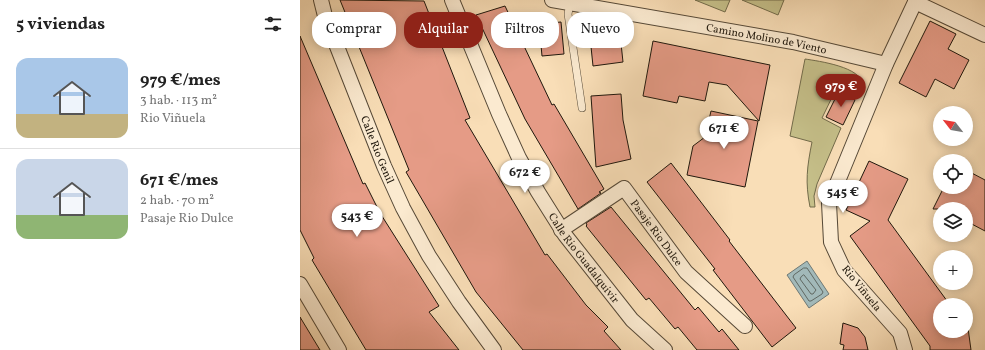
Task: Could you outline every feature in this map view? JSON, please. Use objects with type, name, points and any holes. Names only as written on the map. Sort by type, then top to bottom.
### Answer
[{"type":"street","name":"Calle Rio Genil","points":[[321,0],[325,16],[339,52],[402,208],[429,256],[494,350]]},
{"type":"street","name":"Calle Rio Guadalquivir","points":[[452,0],[499,114],[519,158],[561,230],[632,320],[665,350]]},
{"type":"street","name":"Camino Molino de Viento","points":[[552,0],[793,42],[886,64]]},
{"type":"street","points":[[916,1],[985,35]]},
{"type":"street","name":"Rio Viñuela","points":[[905,350],[900,333],[844,270],[831,242],[829,202],[886,64],[916,1]]},
{"type":"street","name":"Pasaje Rio Dulce","points":[[561,230],[624,188],[686,272],[745,326]]},
{"type":"street","points":[[300,284],[339,350]]},
{"type":"lane","points":[[570,2],[568,14],[582,108]]},
{"type":"shaded area","points":[[695,0],[730,0],[725,12]]},
{"type":"shaded area","points":[[742,0],[784,0],[778,15]]},
{"type":"shaded area","points":[[805,59],[829,63],[848,69],[860,79],[862,85],[857,97],[837,87],[822,118],[841,128],[817,184],[814,196],[815,207],[810,207],[807,182],[812,142],[790,136]]},
{"type":"water","points":[[807,261],[829,294],[809,308],[787,275]]},
{"type":"building","points":[[340,0],[424,1],[428,12],[404,12],[404,48],[442,48],[470,118],[465,120],[545,255],[547,254],[586,305],[608,327],[604,331],[621,350],[523,350],[476,292],[406,172],[409,170],[359,48],[396,48],[396,12],[345,12]]},
{"type":"building","points":[[505,6],[508,12],[491,12],[491,47],[483,30],[483,13]]},
{"type":"building","points":[[930,21],[956,34],[948,49],[969,60],[954,89],[935,79],[926,97],[899,83]]},
{"type":"building","points":[[559,22],[561,22],[564,54],[542,56],[541,48],[559,48]]},
{"type":"building","points":[[300,36],[363,184],[365,183],[380,213],[439,306],[429,312],[459,350],[366,350],[312,260],[314,258],[300,230]]},
{"type":"building","points":[[653,41],[770,65],[759,121],[727,85],[709,82],[705,101],[679,96],[677,103],[643,96]]},
{"type":"building","points":[[492,48],[525,48],[552,105],[554,104],[604,189],[599,192],[601,193],[578,209],[525,119]]},
{"type":"building","points":[[591,48],[622,48],[623,62],[593,66]]},
{"type":"building","points":[[839,91],[855,100],[843,125],[826,117]]},
{"type":"building","points":[[621,94],[623,120],[631,159],[596,167],[591,96]]},
{"type":"building","points":[[711,111],[758,121],[745,187],[687,175],[693,146],[705,137]]},
{"type":"building","points":[[869,161],[908,179],[888,220],[933,282],[933,290],[939,290],[945,298],[933,298],[933,338],[969,338],[971,350],[930,350],[930,346],[850,236],[870,221],[846,210]]},
{"type":"building","points":[[671,163],[796,328],[772,347],[713,270],[715,269],[647,182]]},
{"type":"building","points":[[973,174],[985,180],[985,231],[973,225],[973,202],[936,202],[940,194],[973,194]]},
{"type":"building","points":[[611,207],[695,310],[698,307],[719,332],[722,329],[739,350],[697,350],[678,327],[675,329],[649,298],[646,300],[586,226],[586,223]]},
{"type":"building","points":[[300,317],[320,350],[300,350]]},
{"type":"building","points":[[843,323],[858,328],[865,337],[868,350],[843,350],[844,345],[840,344]]}]
